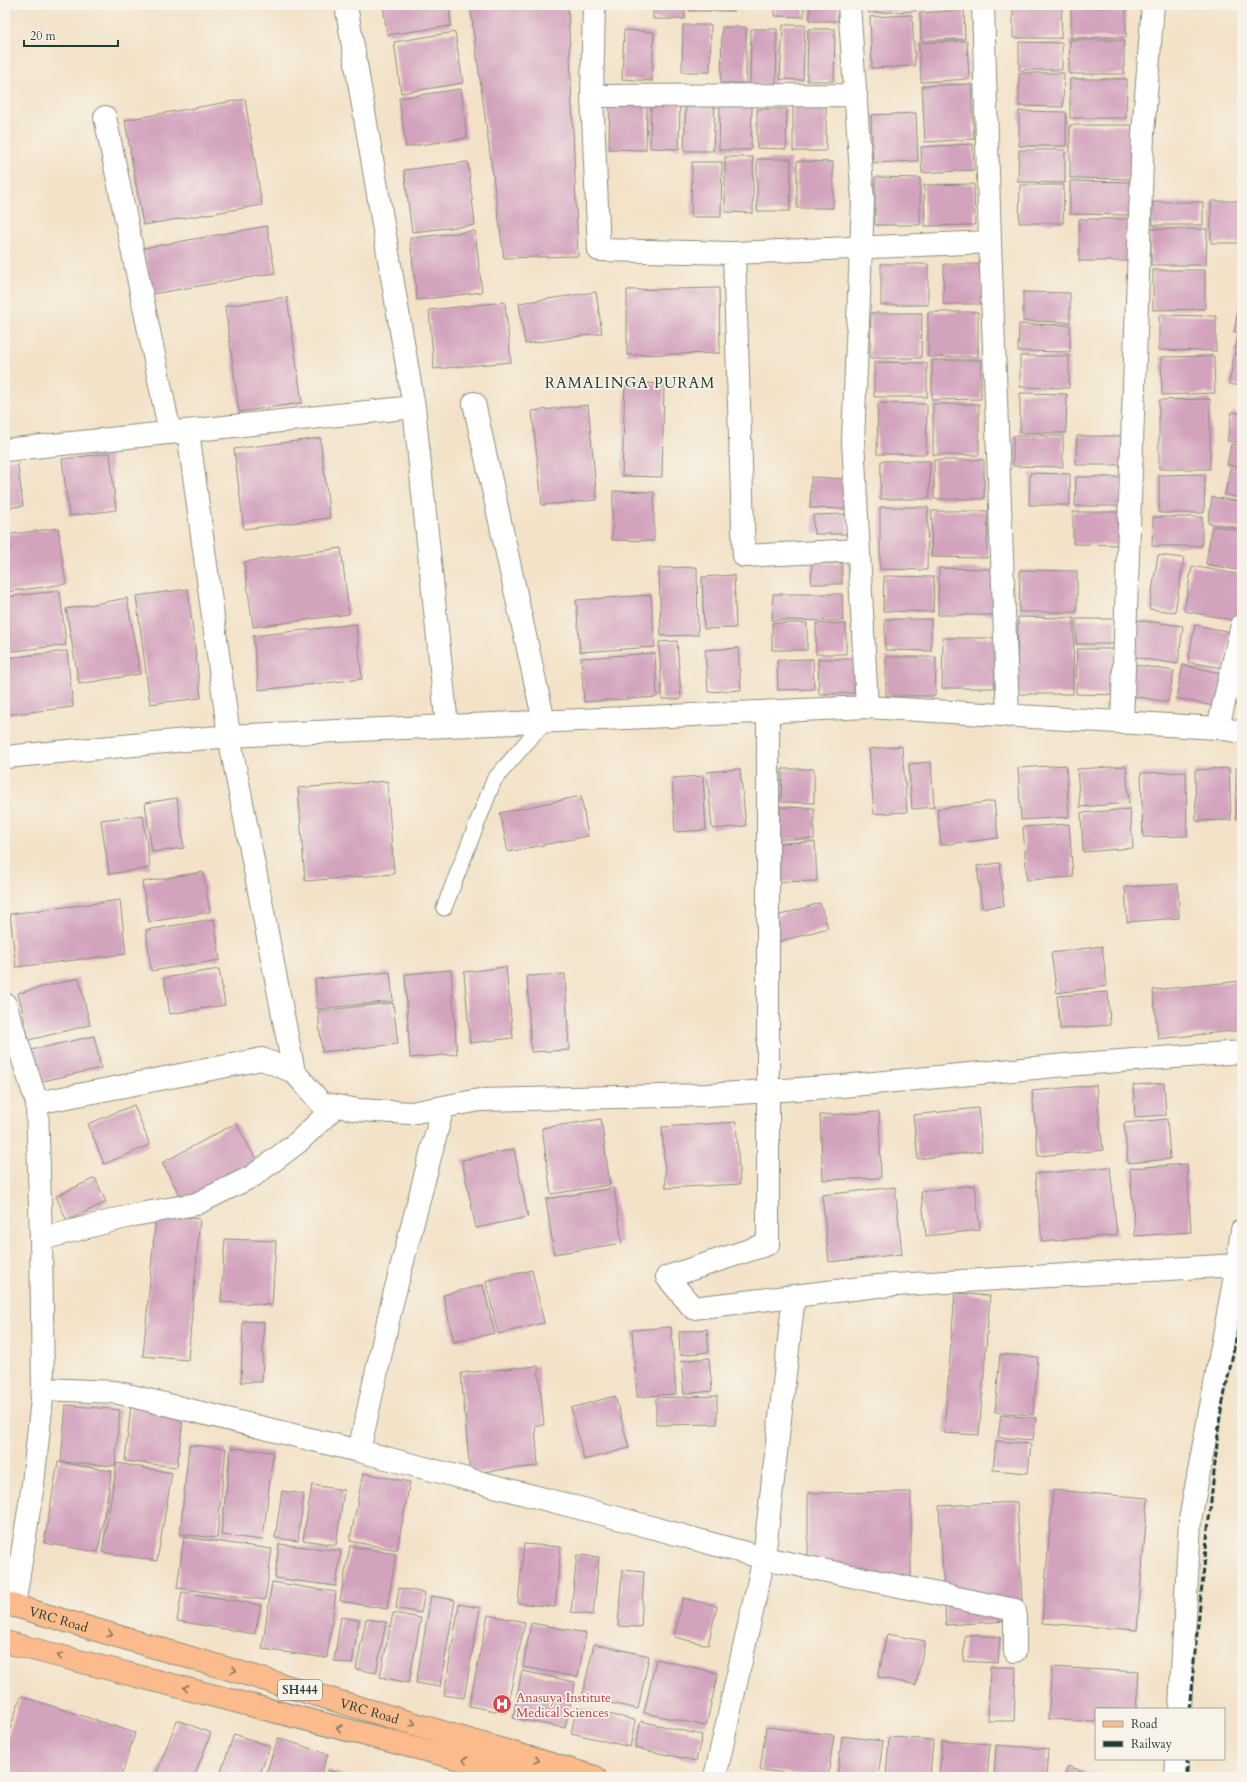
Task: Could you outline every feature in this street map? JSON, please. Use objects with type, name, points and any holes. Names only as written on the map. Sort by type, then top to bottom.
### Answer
[{"type":"main road","name":"VRC Road","points":[[9,1604],[595,1777]]},
{"type":"main road","name":"SH444","points":[[5,1642],[530,1777]]},
{"type":"street","points":[[346,5],[374,178],[414,407],[447,726]]},
{"type":"street","points":[[594,5],[592,96],[599,250],[734,253],[990,242]]},
{"type":"street","points":[[849,5],[863,201],[853,440],[867,707]]},
{"type":"street","points":[[983,5],[990,242],[1008,716]]},
{"type":"street","points":[[1122,723],[1143,134],[1153,5]]},
{"type":"street","points":[[592,96],[856,95]]},
{"type":"street","points":[[105,117],[179,432],[229,736],[294,1072]]},
{"type":"street","points":[[734,253],[744,556],[859,550]]},
{"type":"street","points":[[474,403],[544,722]]},
{"type":"street","points":[[5,450],[414,407]]},
{"type":"street","points":[[1218,728],[1242,625]]},
{"type":"street","points":[[5,756],[229,736],[867,707],[1218,728],[1242,732]]},
{"type":"street","points":[[768,712],[768,1244],[668,1277],[693,1308],[878,1286],[1237,1265]]},
{"type":"street","points":[[5,1004],[37,1103],[43,1389],[33,1484],[9,1604]]},
{"type":"street","points":[[37,1103],[262,1059],[294,1072],[321,1103],[358,1110],[411,1113],[480,1100],[707,1095],[1242,1052]]},
{"type":"street","points":[[41,1239],[134,1215],[196,1204],[253,1176],[298,1143],[336,1106]]},
{"type":"street","points":[[359,1451],[392,1303],[443,1107]]},
{"type":"street","points":[[1180,1708],[1190,1520],[1237,1265],[1242,1230]]},
{"type":"street","points":[[715,1777],[764,1558],[794,1296]]},
{"type":"street","points":[[43,1389],[115,1392],[359,1451],[614,1516],[764,1558],[1016,1610],[1015,1651]]},
{"type":"street","points":[[1176,1777],[1177,1760]]},
{"type":"lane","points":[[444,908],[494,780],[544,722]]},
{"type":"building","points":[[383,5],[449,5],[451,26],[387,35]]},
{"type":"building","points":[[470,5],[568,5],[578,256],[504,258]]},
{"type":"building","points":[[653,5],[685,5],[685,19],[653,19]]},
{"type":"building","points":[[689,5],[734,5],[734,11],[689,11]]},
{"type":"building","points":[[775,5],[804,5],[804,17],[775,16]]},
{"type":"building","points":[[810,5],[838,5],[838,21],[810,21]]},
{"type":"building","points":[[869,5],[916,5],[916,11],[869,13]]},
{"type":"building","points":[[922,5],[960,5],[960,6],[922,8]]},
{"type":"building","points":[[1013,5],[1062,5],[1061,38],[1013,38]]},
{"type":"building","points":[[1071,7],[1126,7],[1126,37],[1071,38]]},
{"type":"building","points":[[964,10],[965,39],[921,41],[920,13]]},
{"type":"building","points":[[912,15],[915,66],[872,68],[870,17]]},
{"type":"building","points":[[683,25],[711,25],[710,72],[682,72]]},
{"type":"building","points":[[783,25],[805,25],[803,80],[780,79]]},
{"type":"building","points":[[722,27],[746,27],[746,83],[721,83]]},
{"type":"building","points":[[751,29],[777,29],[776,85],[750,85]]},
{"type":"building","points":[[808,29],[835,29],[834,81],[807,81]]},
{"type":"building","points":[[624,30],[654,32],[652,81],[622,79]]},
{"type":"building","points":[[455,32],[463,83],[401,93],[394,42]]},
{"type":"building","points":[[1070,40],[1124,40],[1124,74],[1069,74]]},
{"type":"building","points":[[967,41],[969,79],[921,82],[919,43]]},
{"type":"building","points":[[1019,42],[1062,43],[1062,70],[1019,70]]},
{"type":"building","points":[[1019,73],[1064,73],[1063,107],[1019,106]]},
{"type":"building","points":[[1070,79],[1127,79],[1126,118],[1070,118]]},
{"type":"building","points":[[971,84],[974,139],[925,142],[922,86]]},
{"type":"building","points":[[461,89],[467,138],[406,147],[399,98]]},
{"type":"building","points":[[245,99],[262,205],[143,225],[125,120]]},
{"type":"building","points":[[610,100],[647,101],[646,150],[609,149]]},
{"type":"building","points":[[686,102],[715,102],[713,151],[684,151]]},
{"type":"building","points":[[651,103],[680,104],[679,149],[650,148]]},
{"type":"building","points":[[720,105],[752,106],[751,150],[719,150]]},
{"type":"building","points":[[793,105],[826,105],[826,151],[793,151]]},
{"type":"building","points":[[757,109],[787,109],[786,149],[757,148]]},
{"type":"building","points":[[1019,111],[1066,112],[1066,146],[1019,146]]},
{"type":"building","points":[[916,113],[918,161],[873,163],[871,115]]},
{"type":"building","points":[[1070,125],[1132,125],[1131,179],[1070,178]]},
{"type":"building","points":[[973,144],[974,170],[922,173],[921,147]]},
{"type":"building","points":[[1019,150],[1065,150],[1065,183],[1018,182]]},
{"type":"building","points":[[725,157],[753,157],[753,213],[725,212]]},
{"type":"building","points":[[757,159],[791,159],[790,211],[757,211]]},
{"type":"building","points":[[797,161],[833,162],[833,208],[797,208]]},
{"type":"building","points":[[468,162],[475,225],[412,232],[404,170]]},
{"type":"building","points":[[692,162],[722,162],[721,217],[691,217]]},
{"type":"building","points":[[875,177],[920,178],[920,225],[875,225]]},
{"type":"building","points":[[1070,181],[1134,182],[1133,215],[1070,214]]},
{"type":"building","points":[[974,184],[975,225],[925,226],[924,185]]},
{"type":"building","points":[[1020,185],[1064,185],[1063,223],[1019,223]]},
{"type":"building","points":[[1211,201],[1242,201],[1242,243],[1211,243]]},
{"type":"building","points":[[1153,202],[1203,202],[1203,225],[1153,225]]},
{"type":"building","points":[[1079,219],[1135,219],[1134,261],[1079,261]]},
{"type":"building","points":[[267,226],[275,273],[152,294],[144,248]]},
{"type":"building","points":[[1151,229],[1207,229],[1206,265],[1151,265]]},
{"type":"building","points":[[475,231],[482,292],[417,300],[410,238]]},
{"type":"building","points":[[881,264],[928,264],[928,305],[881,305]]},
{"type":"building","points":[[944,264],[982,264],[982,304],[943,304]]},
{"type":"building","points":[[1153,270],[1205,270],[1205,309],[1153,310]]},
{"type":"building","points":[[719,288],[720,353],[627,355],[627,290]]},
{"type":"building","points":[[596,292],[602,333],[525,344],[519,303]]},
{"type":"building","points":[[1023,292],[1070,293],[1070,322],[1023,321]]},
{"type":"building","points":[[287,297],[302,403],[239,412],[225,306]]},
{"type":"building","points":[[505,302],[511,362],[434,369],[429,310]]},
{"type":"building","points":[[1239,303],[1242,303],[1242,333],[1234,332]]},
{"type":"building","points":[[928,312],[978,312],[978,357],[928,357]]},
{"type":"building","points":[[871,313],[922,313],[921,358],[870,358]]},
{"type":"building","points":[[1159,315],[1216,316],[1216,351],[1159,350]]},
{"type":"building","points":[[1019,324],[1070,325],[1070,352],[1018,351]]},
{"type":"building","points":[[1238,335],[1242,336],[1242,386],[1229,384]]},
{"type":"building","points":[[1020,356],[1069,356],[1069,388],[1020,387]]},
{"type":"building","points":[[1214,356],[1215,393],[1162,395],[1161,357]]},
{"type":"building","points":[[932,360],[981,360],[981,399],[932,400]]},
{"type":"building","points":[[874,362],[927,363],[927,397],[874,397]]},
{"type":"building","points":[[625,382],[664,384],[662,477],[622,476]]},
{"type":"building","points":[[1020,393],[1067,394],[1066,433],[1020,433]]},
{"type":"building","points":[[1210,399],[1210,469],[1159,469],[1159,400]]},
{"type":"building","points":[[878,403],[927,404],[926,454],[877,454]]},
{"type":"building","points":[[933,404],[979,404],[979,455],[933,455]]},
{"type":"building","points":[[588,405],[597,500],[542,505],[532,411]]},
{"type":"building","points":[[1232,412],[1242,414],[1242,443],[1227,441]]},
{"type":"building","points":[[1013,436],[1063,436],[1063,467],[1013,466]]},
{"type":"building","points":[[1077,436],[1124,436],[1124,465],[1076,465]]},
{"type":"building","points":[[320,438],[330,518],[244,529],[234,449]]},
{"type":"building","points":[[1231,444],[1242,446],[1242,468],[1227,465]]},
{"type":"building","points":[[110,453],[116,510],[69,516],[62,459]]},
{"type":"building","points":[[17,459],[23,506],[5,508],[5,461]]},
{"type":"building","points":[[934,460],[984,460],[984,499],[934,499]]},
{"type":"building","points":[[881,461],[930,461],[929,499],[880,499]]},
{"type":"building","points":[[1230,468],[1242,470],[1242,498],[1225,495]]},
{"type":"building","points":[[1030,473],[1070,474],[1070,505],[1029,505]]},
{"type":"building","points":[[1205,474],[1204,513],[1159,513],[1159,475]]},
{"type":"building","points":[[811,477],[847,479],[845,509],[810,508]]},
{"type":"building","points":[[1076,477],[1121,477],[1120,506],[1075,506]]},
{"type":"building","points":[[613,491],[654,492],[654,541],[612,540]]},
{"type":"building","points":[[1212,497],[1242,502],[1242,529],[1208,523]]},
{"type":"building","points":[[880,507],[928,507],[927,570],[880,569]]},
{"type":"building","points":[[932,511],[988,511],[987,558],[931,557]]},
{"type":"building","points":[[1073,512],[1124,512],[1123,545],[1073,544]]},
{"type":"building","points":[[847,514],[847,534],[814,534],[813,515]]},
{"type":"building","points":[[1153,517],[1202,517],[1202,546],[1152,546]]},
{"type":"building","points":[[1212,526],[1242,531],[1242,571],[1206,564]]},
{"type":"building","points":[[58,528],[66,584],[5,592],[5,535]]},
{"type":"building","points":[[341,548],[349,614],[253,627],[244,562]]},
{"type":"building","points":[[1158,555],[1184,558],[1175,612],[1149,609]]},
{"type":"building","points":[[812,563],[842,563],[842,584],[811,584]]},
{"type":"building","points":[[1192,566],[1242,575],[1242,598],[1238,621],[1184,611]]},
{"type":"building","points":[[697,567],[698,635],[661,636],[659,568]]},
{"type":"building","points":[[939,568],[997,569],[996,615],[938,615]]},
{"type":"building","points":[[1020,570],[1077,571],[1077,612],[1019,612]]},
{"type":"building","points":[[734,575],[736,628],[704,629],[702,577]]},
{"type":"building","points":[[884,576],[934,577],[933,612],[883,611]]},
{"type":"building","points":[[188,589],[201,698],[150,704],[136,596]]},
{"type":"building","points":[[60,591],[66,645],[5,652],[5,597]]},
{"type":"building","points":[[773,594],[842,594],[843,621],[772,620]]},
{"type":"building","points":[[651,595],[655,647],[580,652],[576,600]]},
{"type":"building","points":[[127,598],[140,674],[79,684],[66,609]]},
{"type":"building","points":[[1018,617],[1074,618],[1073,694],[1017,694]]},
{"type":"building","points":[[885,619],[931,619],[931,651],[885,650]]},
{"type":"building","points":[[1076,619],[1115,619],[1115,644],[1076,644]]},
{"type":"building","points":[[1137,620],[1183,626],[1178,664],[1132,657]]},
{"type":"building","points":[[772,623],[807,623],[807,650],[772,650]]},
{"type":"building","points":[[816,623],[846,624],[846,654],[816,654]]},
{"type":"building","points":[[356,624],[362,679],[259,690],[253,636]]},
{"type":"building","points":[[1195,625],[1231,632],[1224,668],[1188,662]]},
{"type":"building","points":[[943,638],[995,638],[994,688],[942,688]]},
{"type":"building","points":[[677,641],[681,699],[662,699],[659,642]]},
{"type":"building","points":[[738,648],[741,690],[708,692],[705,650]]},
{"type":"building","points":[[1077,649],[1116,649],[1116,695],[1076,694]]},
{"type":"building","points":[[67,651],[73,707],[5,715],[5,658]]},
{"type":"building","points":[[655,653],[657,697],[584,702],[581,658]]},
{"type":"building","points":[[886,657],[936,657],[935,696],[886,696]]},
{"type":"building","points":[[813,659],[814,689],[778,690],[777,660]]},
{"type":"building","points":[[818,659],[854,659],[854,693],[819,694]]},
{"type":"building","points":[[1131,664],[1174,671],[1168,702],[1126,695]]},
{"type":"building","points":[[1183,665],[1224,674],[1218,707],[1176,698]]},
{"type":"building","points":[[902,746],[907,812],[874,814],[869,749]]},
{"type":"building","points":[[931,762],[934,807],[912,809],[909,764]]},
{"type":"building","points":[[1066,765],[1069,817],[1021,820],[1018,768]]},
{"type":"building","points":[[1126,766],[1129,803],[1080,807],[1077,769]]},
{"type":"building","points":[[1229,768],[1231,820],[1196,821],[1195,770]]},
{"type":"building","points":[[1236,768],[1242,768],[1242,819],[1236,819]]},
{"type":"building","points":[[740,769],[746,826],[712,829],[707,772]]},
{"type":"building","points":[[782,769],[814,769],[814,803],[781,802]]},
{"type":"building","points":[[1186,772],[1187,836],[1143,837],[1141,773]]},
{"type":"building","points":[[703,776],[706,830],[675,832],[672,778]]},
{"type":"building","points":[[387,781],[394,874],[305,881],[298,788]]},
{"type":"building","points":[[581,796],[588,836],[508,852],[500,813]]},
{"type":"building","points":[[177,798],[184,848],[152,852],[145,803]]},
{"type":"building","points":[[994,801],[998,838],[941,845],[937,809]]},
{"type":"building","points":[[780,807],[814,808],[814,839],[779,839]]},
{"type":"building","points":[[1130,809],[1133,848],[1083,852],[1081,813]]},
{"type":"building","points":[[143,815],[150,868],[109,874],[101,820]]},
{"type":"building","points":[[1069,824],[1073,877],[1027,880],[1023,827]]},
{"type":"building","points":[[815,842],[817,881],[779,882],[778,843]]},
{"type":"building","points":[[1000,863],[1004,906],[982,908],[977,866]]},
{"type":"building","points":[[203,872],[210,912],[149,922],[142,882]]},
{"type":"building","points":[[1178,884],[1179,918],[1127,922],[1125,887]]},
{"type":"building","points":[[120,900],[126,954],[16,967],[10,914]]},
{"type":"building","points":[[820,903],[828,928],[778,942],[771,918]]},
{"type":"building","points":[[214,919],[220,960],[151,971],[146,930]]},
{"type":"building","points":[[1102,946],[1107,986],[1057,993],[1051,953]]},
{"type":"building","points":[[506,967],[513,1038],[470,1043],[464,972]]},
{"type":"building","points":[[219,969],[225,1005],[170,1014],[164,978]]},
{"type":"building","points":[[451,970],[457,1054],[410,1058],[405,974]]},
{"type":"building","points":[[390,972],[393,1001],[317,1009],[315,979]]},
{"type":"building","points":[[565,974],[569,1050],[531,1052],[527,976]]},
{"type":"building","points":[[79,978],[90,1025],[29,1040],[18,993]]},
{"type":"building","points":[[1242,981],[1242,1030],[1158,1039],[1153,990]]},
{"type":"building","points":[[1108,992],[1110,1025],[1060,1029],[1057,996]]},
{"type":"building","points":[[393,1003],[398,1044],[322,1052],[318,1011]]},
{"type":"building","points":[[94,1036],[101,1068],[39,1082],[31,1050]]},
{"type":"building","points":[[1164,1083],[1166,1115],[1135,1117],[1133,1085]]},
{"type":"building","points":[[1096,1085],[1103,1150],[1038,1156],[1032,1091]]},
{"type":"building","points":[[134,1105],[150,1145],[104,1164],[88,1124]]},
{"type":"building","points":[[978,1108],[982,1151],[918,1159],[913,1115]]},
{"type":"building","points":[[879,1112],[881,1178],[823,1180],[820,1115]]},
{"type":"building","points":[[601,1119],[610,1185],[551,1194],[542,1128]]},
{"type":"building","points":[[1167,1119],[1170,1159],[1128,1163],[1124,1123]]},
{"type":"building","points":[[736,1122],[740,1184],[666,1188],[662,1127]]},
{"type":"building","points":[[236,1123],[258,1163],[185,1204],[162,1163]]},
{"type":"building","points":[[514,1149],[528,1217],[476,1228],[462,1160]]},
{"type":"building","points":[[1187,1164],[1191,1232],[1135,1236],[1130,1168]]},
{"type":"building","points":[[1110,1167],[1117,1235],[1042,1242],[1035,1174]]},
{"type":"building","points":[[95,1178],[106,1202],[67,1221],[56,1196]]},
{"type":"building","points":[[975,1185],[980,1230],[926,1236],[921,1191]]},
{"type":"building","points":[[895,1187],[902,1254],[829,1262],[822,1195]]},
{"type":"building","points":[[614,1188],[622,1243],[554,1254],[546,1199]]},
{"type":"building","points":[[156,1215],[200,1219],[188,1360],[143,1356]]},
{"type":"building","points":[[225,1239],[276,1241],[272,1305],[221,1302]]},
{"type":"building","points":[[532,1270],[544,1323],[498,1334],[486,1281]]},
{"type":"building","points":[[483,1285],[495,1333],[454,1342],[443,1295]]},
{"type":"building","points":[[955,1293],[990,1296],[979,1435],[944,1433]]},
{"type":"building","points":[[243,1321],[264,1322],[262,1382],[241,1382]]},
{"type":"building","points":[[671,1327],[676,1394],[637,1397],[632,1330]]},
{"type":"building","points":[[707,1329],[709,1352],[680,1355],[679,1332]]},
{"type":"building","points":[[1000,1354],[1038,1357],[1033,1415],[995,1412]]},
{"type":"building","points":[[709,1358],[712,1391],[684,1394],[681,1361]]},
{"type":"building","points":[[538,1366],[544,1425],[535,1425],[538,1466],[470,1473],[461,1373]]},
{"type":"building","points":[[615,1396],[629,1448],[584,1460],[571,1408]]},
{"type":"building","points":[[717,1396],[717,1424],[656,1425],[656,1398]]},
{"type":"building","points":[[66,1405],[120,1410],[115,1466],[61,1462]]},
{"type":"building","points":[[131,1405],[184,1411],[177,1467],[125,1461]]},
{"type":"building","points":[[1001,1415],[1036,1418],[1033,1440],[998,1437]]},
{"type":"building","points":[[996,1441],[1031,1444],[1028,1473],[993,1470]]},
{"type":"building","points":[[189,1445],[226,1448],[217,1538],[180,1534]]},
{"type":"building","points":[[231,1448],[273,1452],[263,1540],[221,1535]]},
{"type":"building","points":[[58,1462],[112,1471],[98,1552],[44,1543]]},
{"type":"building","points":[[117,1463],[172,1473],[157,1561],[102,1552]]},
{"type":"building","points":[[363,1473],[410,1482],[397,1550],[350,1541]]},
{"type":"building","points":[[312,1485],[344,1490],[336,1545],[303,1540]]},
{"type":"building","points":[[5,1489],[9,1489],[6,1552],[5,1552]]},
{"type":"building","points":[[1053,1490],[1148,1498],[1137,1630],[1042,1623]]},
{"type":"building","points":[[282,1491],[304,1494],[298,1541],[275,1538]]},
{"type":"building","points":[[911,1492],[911,1578],[808,1578],[808,1493]]},
{"type":"building","points":[[1017,1502],[1023,1620],[946,1625],[939,1506]]},
{"type":"building","points":[[184,1537],[272,1549],[265,1600],[177,1588]]},
{"type":"building","points":[[279,1544],[341,1551],[336,1586],[275,1578]]},
{"type":"building","points":[[524,1544],[561,1547],[555,1607],[518,1603]]},
{"type":"building","points":[[350,1546],[396,1554],[387,1609],[340,1601]]},
{"type":"building","points":[[577,1555],[599,1557],[593,1615],[571,1612]]},
{"type":"building","points":[[622,1570],[644,1572],[641,1627],[618,1626]]},
{"type":"building","points":[[272,1582],[336,1592],[327,1658],[262,1649]]},
{"type":"building","points":[[399,1588],[425,1593],[421,1613],[396,1608]]},
{"type":"building","points":[[182,1592],[261,1605],[255,1634],[177,1621]]},
{"type":"building","points":[[431,1596],[455,1600],[440,1687],[416,1683]]},
{"type":"building","points":[[683,1598],[717,1606],[708,1645],[674,1637]]},
{"type":"building","points":[[459,1604],[480,1608],[464,1698],[444,1695]]},
{"type":"building","points":[[393,1613],[421,1618],[409,1683],[380,1677]]},
{"type":"building","points":[[488,1615],[525,1622],[506,1713],[469,1706]]},
{"type":"building","points":[[341,1617],[359,1620],[352,1664],[334,1661]]},
{"type":"building","points":[[366,1619],[386,1622],[376,1673],[356,1669]]},
{"type":"building","points":[[531,1623],[586,1633],[578,1677],[523,1667]]},
{"type":"building","points":[[887,1634],[925,1641],[916,1685],[878,1677]]},
{"type":"building","points":[[965,1635],[1000,1637],[998,1663],[963,1661]]},
{"type":"building","points":[[594,1644],[649,1656],[638,1709],[582,1697]]},
{"type":"building","points":[[656,1659],[718,1673],[706,1726],[644,1713]]},
{"type":"building","points":[[990,1667],[1016,1667],[1014,1721],[988,1721]]},
{"type":"building","points":[[1052,1667],[1139,1672],[1136,1708],[1095,1708],[1095,1722],[1048,1719]]},
{"type":"building","points":[[522,1671],[575,1682],[565,1728],[513,1718]]},
{"type":"building","points":[[21,1696],[135,1733],[121,1777],[5,1777],[5,1744]]},
{"type":"building","points":[[577,1707],[635,1720],[630,1747],[571,1733]]},
{"type":"building","points":[[177,1720],[211,1733],[194,1777],[155,1777]]},
{"type":"building","points":[[641,1721],[702,1735],[696,1761],[635,1748]]},
{"type":"building","points":[[766,1727],[834,1735],[828,1777],[760,1770]]},
{"type":"building","points":[[234,1734],[270,1746],[259,1777],[219,1777]]},
{"type":"building","points":[[842,1736],[883,1741],[878,1777],[837,1777]]},
{"type":"building","points":[[889,1737],[933,1740],[930,1777],[886,1777]]},
{"type":"building","points":[[278,1738],[328,1754],[320,1777],[265,1777]]},
{"type":"building","points":[[942,1741],[990,1744],[987,1777],[939,1777]]},
{"type":"building","points":[[996,1745],[1048,1749],[1046,1777],[994,1777]]},
{"type":"building","points":[[1068,1766],[1100,1777],[1064,1777]]},
{"type":"building","points":[[328,1770],[349,1777],[326,1777]]},
{"type":"railway","points":[[1189,1708],[1220,1416],[1242,1310]]},
{"type":"railway","points":[[1187,1760],[1187,1777]]},
{"type":"place","name":"Anasuya Institute Medical Sciences","points":[[502,1704]]},
{"type":"district","name":"RAMALINGA PURAM","points":[[630,383]]}]
